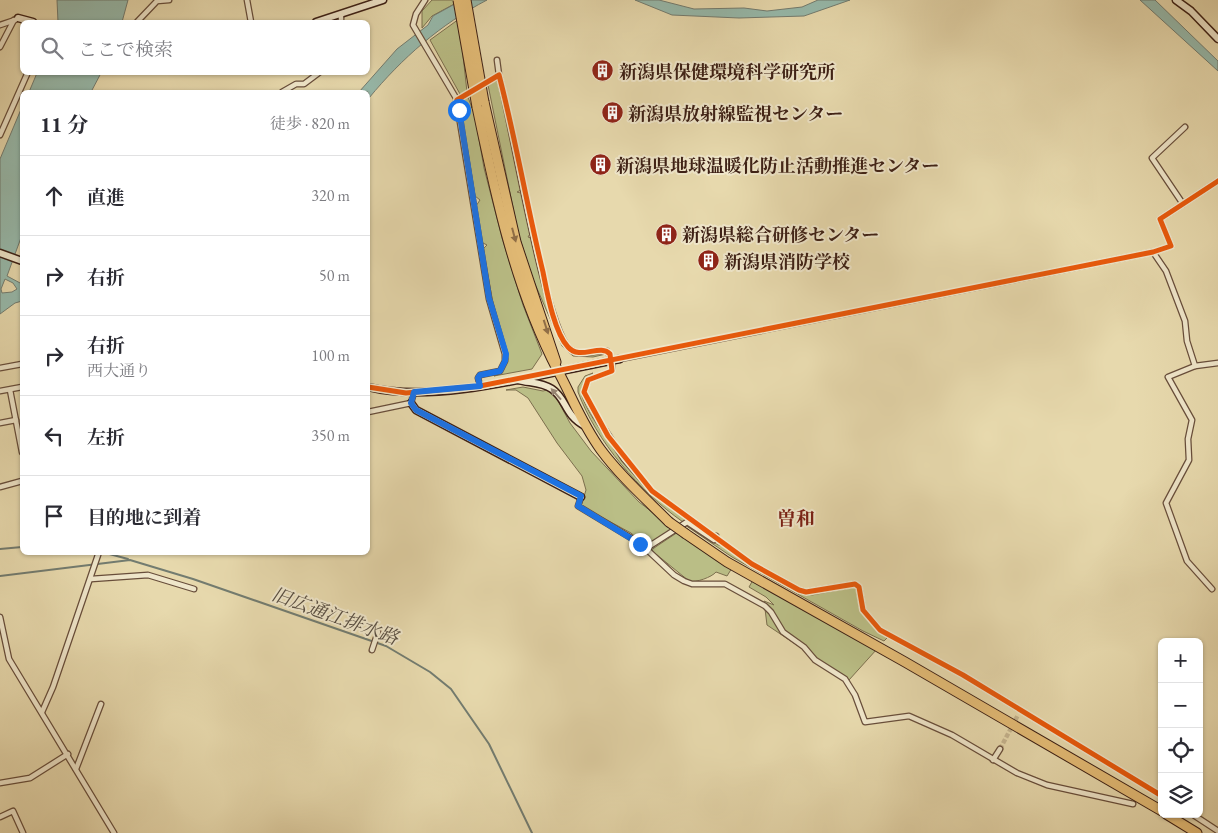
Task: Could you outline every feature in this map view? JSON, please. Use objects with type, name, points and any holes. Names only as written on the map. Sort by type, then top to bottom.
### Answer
[{"type":"highway","points":[[458,0],[481,105],[516,242],[559,371]]},
{"type":"highway","points":[[466,0],[496,198],[521,288],[546,349],[559,371],[585,426],[602,451],[630,485],[669,522],[727,562],[914,667],[1158,809]]},
{"type":"highway","points":[[1173,818],[1197,833]]},
{"type":"street","points":[[140,20],[156,1],[170,0]]},
{"type":"street","points":[[247,0],[251,20]]},
{"type":"street","points":[[322,20],[384,0]]},
{"type":"street","points":[[425,0],[416,14],[413,25],[417,34],[434,57],[457,100],[489,298],[506,354],[500,371],[480,375],[478,378],[480,386]]},
{"type":"street","points":[[1176,0],[1197,17],[1218,39]]},
{"type":"street","points":[[340,14],[341,20]]},
{"type":"street","points":[[0,25],[16,19],[22,20]]},
{"type":"street","points":[[0,47],[16,19]]},
{"type":"street","points":[[497,60],[547,291],[564,342],[569,348],[582,354],[606,351],[612,360],[612,371],[593,376],[584,385],[584,392],[596,416],[624,459],[652,491],[752,564],[799,590],[806,592],[855,584],[859,587],[863,610],[880,630],[1023,711],[1158,794]]},
{"type":"street","points":[[0,135],[27,75]]},
{"type":"street","points":[[286,90],[296,84],[304,84],[316,75]]},
{"type":"street","points":[[457,100],[499,75]]},
{"type":"street","points":[[1183,204],[1152,158],[1185,127]]},
{"type":"street","points":[[370,387],[394,392],[414,392],[480,386],[1153,252],[1171,246],[1160,219],[1218,181]]},
{"type":"street","points":[[1153,252],[1166,271],[1185,321],[1187,341],[1195,366]]},
{"type":"street","points":[[0,253],[20,260]]},
{"type":"street","points":[[1212,589],[1187,561],[1166,503],[1189,460],[1188,439],[1192,420],[1168,377],[1195,366],[1218,363]]},
{"type":"street","points":[[0,368],[20,364]]},
{"type":"street","points":[[516,379],[541,384],[552,389],[570,415],[585,426]]},
{"type":"street","points":[[0,391],[20,388]]},
{"type":"street","points":[[10,390],[20,441]]},
{"type":"street","points":[[411,403],[414,392]]},
{"type":"street","points":[[370,412],[411,403]]},
{"type":"street","points":[[411,403],[416,410],[581,496],[578,506],[646,549],[674,575],[684,581],[692,584],[726,584],[765,606],[771,612],[783,632],[804,647],[815,660],[845,679],[855,695],[865,722],[909,716],[952,735],[993,760],[1047,785],[1133,804]]},
{"type":"street","points":[[0,423],[16,420]]},
{"type":"street","points":[[0,487],[20,482]]},
{"type":"street","points":[[646,549],[687,522],[714,540],[716,536]]},
{"type":"street","points":[[42,712],[53,687],[98,555]]},
{"type":"street","points":[[92,577],[148,576],[194,589]]},
{"type":"street","points":[[0,617],[9,659],[114,833]]},
{"type":"street","points":[[372,650],[378,632]]},
{"type":"street","points":[[76,769],[101,704]]},
{"type":"street","points":[[1018,715],[1023,711]]},
{"type":"street","points":[[993,760],[1000,749]]},
{"type":"street","points":[[0,783],[30,778],[68,754]]},
{"type":"street","points":[[0,817],[13,811],[23,833]]},
{"type":"street","points":[[1198,818],[1218,830]]},
{"type":"green space","points":[[432,0],[455,0],[456,3],[432,16],[422,28],[422,11]]},
{"type":"green space","points":[[459,19],[467,92],[460,94],[430,40]]},
{"type":"green space","points":[[495,81],[499,82],[523,189],[517,192],[524,194],[531,232],[528,237],[533,239],[550,314],[562,341],[570,352],[586,355],[606,352],[606,354],[593,357],[573,356],[562,346],[532,277],[518,232],[488,85]]},
{"type":"green space","points":[[468,97],[475,116],[484,168],[502,238],[523,305],[542,354],[532,369],[494,376],[503,371],[508,359],[493,303],[483,249],[487,245],[481,242],[476,206],[480,200],[475,196],[462,112],[462,100]]},
{"type":"green space","points":[[593,373],[584,383],[582,396],[594,419],[613,447],[645,484],[661,500],[687,519],[683,522],[636,481],[621,464],[596,429],[578,392],[578,387],[585,376]]},
{"type":"green space","points":[[523,387],[547,390],[557,399],[570,423],[591,451],[639,502],[673,528],[646,546],[631,533],[581,506],[586,490],[582,476],[557,443],[528,398],[516,390],[506,390]]},
{"type":"green space","points":[[685,525],[689,525],[718,545],[725,545],[804,594],[812,595],[854,587],[866,617],[875,627],[889,636],[884,641],[863,631],[732,557]]},
{"type":"green space","points":[[678,532],[732,568],[727,576],[716,572],[704,579],[689,581],[651,550]]},
{"type":"green space","points":[[753,580],[877,649],[849,680],[767,625],[764,601],[774,605],[766,597],[749,587]]},
{"type":"shaded area","points":[[57,0],[128,0],[123,20],[58,20]]},
{"type":"shaded area","points":[[462,0],[487,0],[470,9],[423,43],[395,69],[370,97],[370,90],[361,90],[397,49],[428,25],[433,16]]},
{"type":"shaded area","points":[[635,0],[659,0],[694,9],[744,8],[767,11],[802,7],[818,0],[850,0],[804,16],[739,18],[672,15]]},
{"type":"shaded area","points":[[1140,0],[1155,0],[1218,61],[1218,71]]},
{"type":"shaded area","points":[[36,75],[100,75],[92,90],[30,90]]},
{"type":"shaded area","points":[[20,112],[20,240],[7,276],[20,283],[20,302],[0,314],[0,159]],"holes":[[[5,279],[13,283],[17,289],[12,292],[2,293],[1,289]]]},
{"type":"waterway","name":"旧広通江排水路","points":[[0,549],[20,547]]},
{"type":"waterway","name":"旧広通江排水路","points":[[113,555],[128,559]]},
{"type":"waterway","name":"旧広通江排水路","points":[[0,576],[130,560],[193,579],[386,646],[430,672],[451,689],[489,744],[532,833]]},
{"type":"tunnel","points":[[1000,749],[1018,715]]},
{"type":"cycle path","points":[[457,100],[499,75],[555,322],[563,340],[573,351],[601,350],[610,354],[612,371],[588,380],[584,392],[608,436],[652,491],[752,564],[799,590],[806,592],[855,584],[859,587],[863,610],[880,630],[963,675],[1158,794]]},
{"type":"cycle path","points":[[370,387],[406,393],[480,386],[1153,252],[1171,246],[1160,219],[1218,181]]},
{"type":"place","name":"新潟県保健環境科学研究所","points":[[603,71]]},
{"type":"place","name":"新潟県放射線監視センター","points":[[612,113]]},
{"type":"place","name":"新潟県地球温暖化防止活動推進センター","points":[[600,165]]},
{"type":"place","name":"新潟県総合研修センター","points":[[666,234]]},
{"type":"place","name":"新潟県消防学校","points":[[708,261]]},
{"type":"district","name":"曽和","points":[[796,518]]},
{"type":"route","points":[[459,110],[476,227],[489,298],[494,322],[506,354],[505,361],[500,371],[480,375],[478,378],[480,386],[433,392],[414,392],[411,403],[416,410],[581,496],[577,503],[578,506],[640,544]]}]
